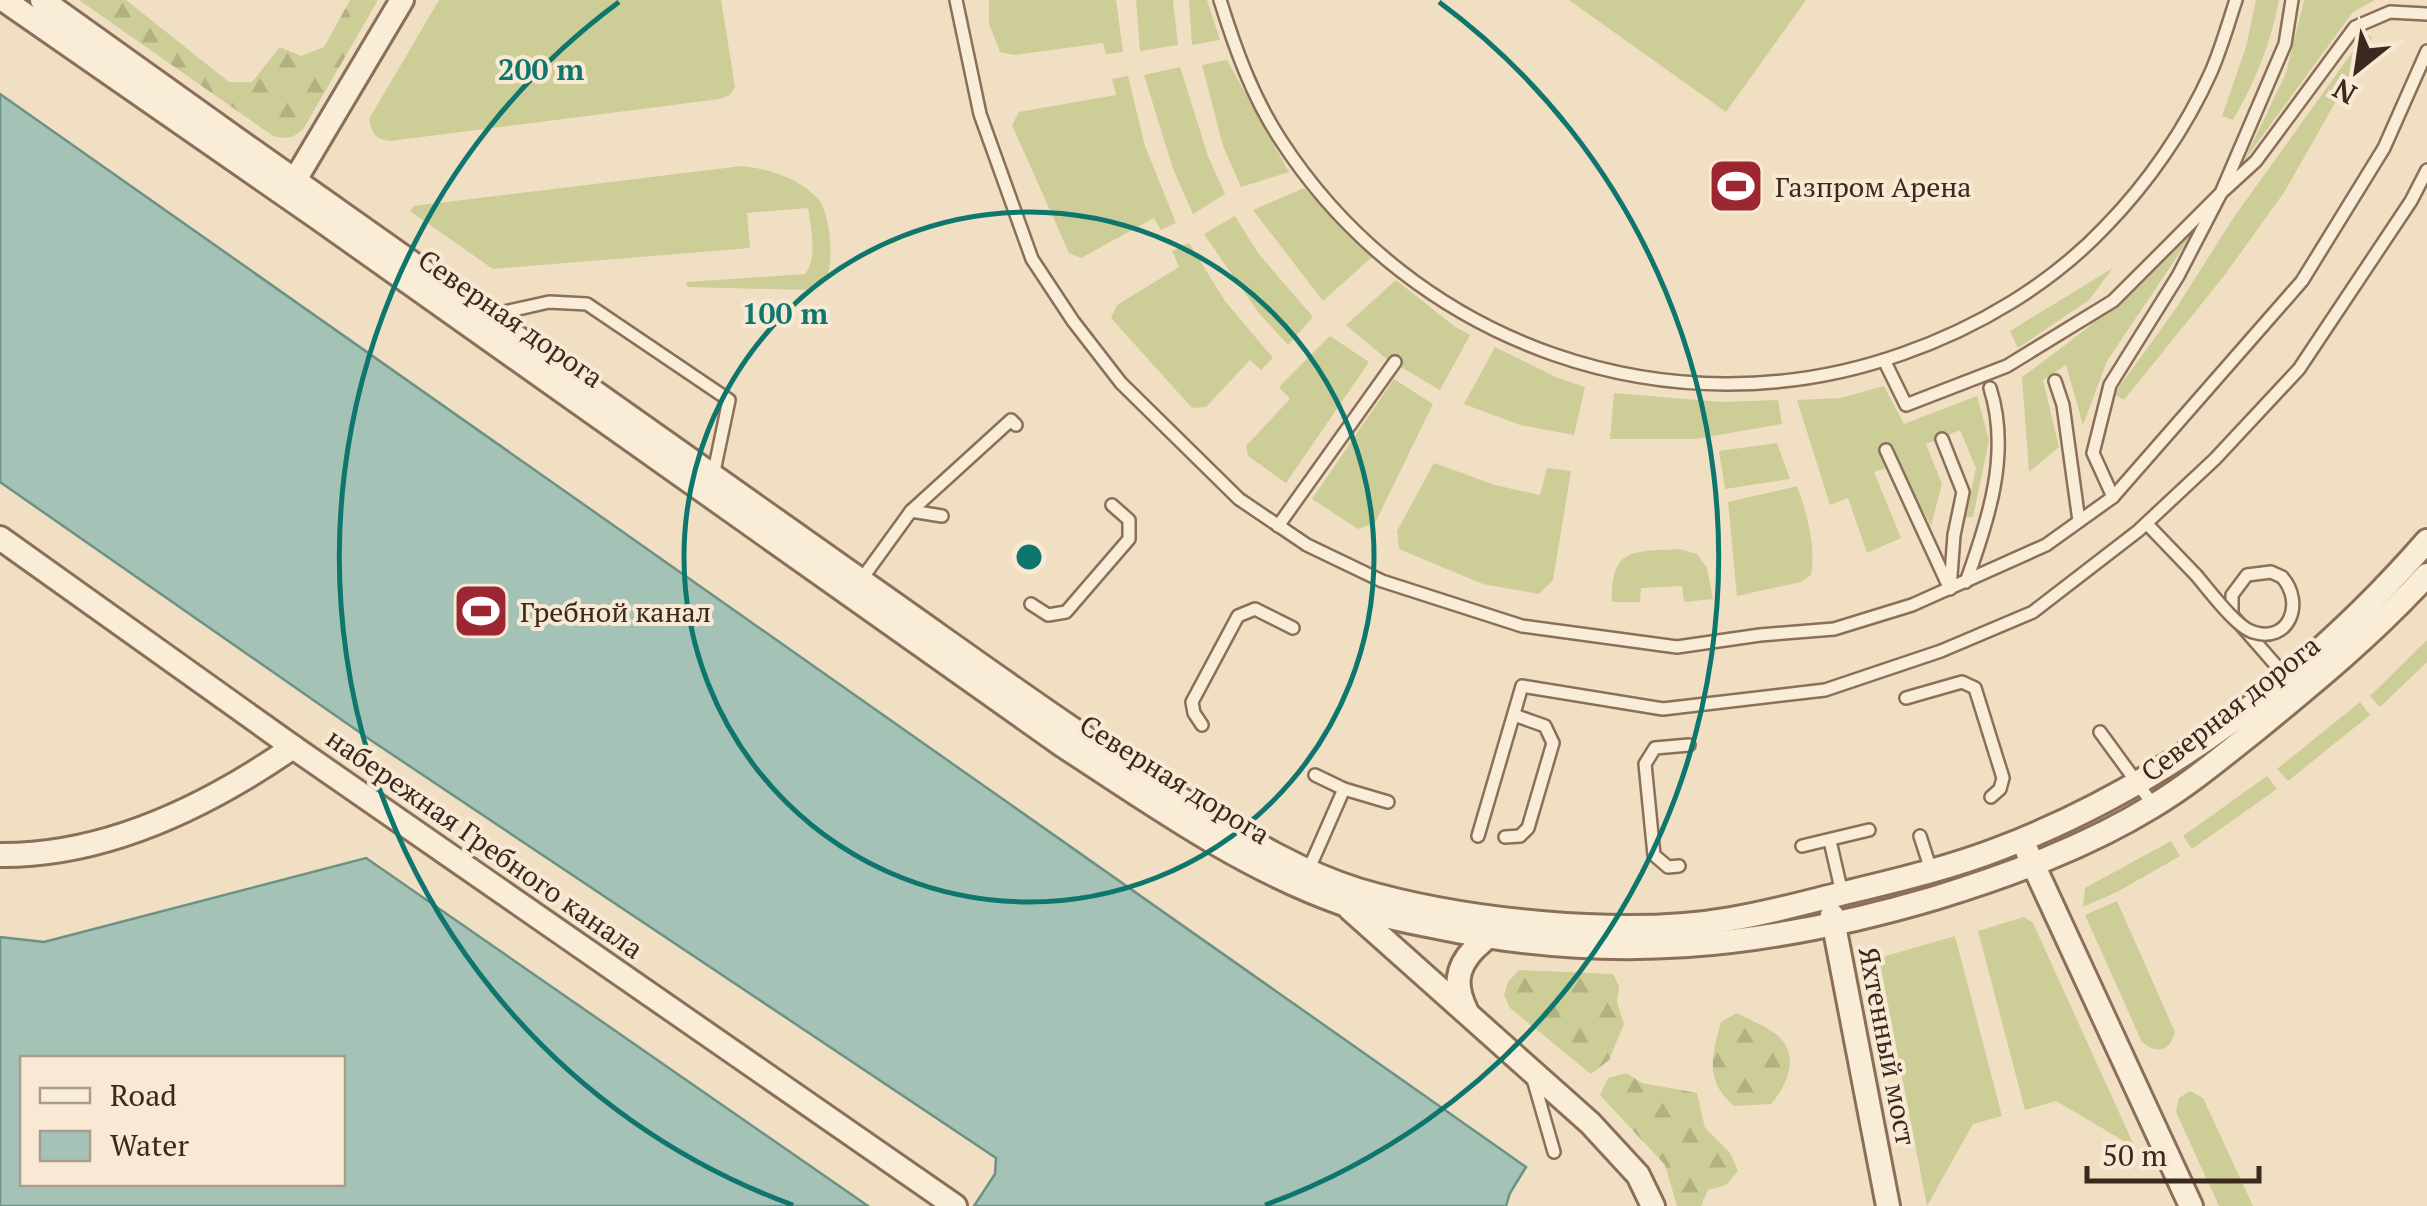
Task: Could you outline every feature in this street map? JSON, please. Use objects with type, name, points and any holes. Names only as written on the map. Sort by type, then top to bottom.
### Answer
[{"type":"street","name":"Северная дорога","points":[[4,0],[487,316],[1072,730],[1345,895]]},
{"type":"street","name":"Северная дорога","points":[[42,0],[290,188],[1062,745],[1148,802],[1253,864],[1345,895],[1488,928],[1581,947],[1691,947],[1770,938],[1834,926],[1978,885],[2032,865],[2154,806],[2216,761],[2295,685],[2427,540]]},
{"type":"street","points":[[290,188],[402,0]]},
{"type":"street","name":"набережная Гребного канала","points":[[0,538],[293,747],[946,1200]]},
{"type":"street","name":"Северная дорога","points":[[1488,928],[1728,920],[1932,870],[2022,840],[2137,783],[2358,646],[2427,575]]},
{"type":"street","points":[[0,856],[26,856],[120,837],[229,790],[293,747]]},
{"type":"street","points":[[2022,840],[2191,1206]]},
{"type":"street","points":[[1345,895],[1468,1014],[1590,1123],[1638,1175],[1654,1206]]},
{"type":"street","name":"Яхтенный мост","points":[[1835,895],[1834,926],[1888,1206]]},
{"type":"street","points":[[1468,1014],[1457,982],[1460,966],[1488,928]]},
{"type":"lane","points":[[956,0],[980,114],[1032,258],[1073,322],[1120,383],[1239,499],[1307,545],[1382,581],[1522,626],[1677,647],[1760,634],[1834,629],[1912,605],[2046,545],[2113,497],[2302,281],[2384,148],[2427,51]]},
{"type":"lane","points":[[1220,0],[1236,52],[1279,138],[1337,213],[1407,278],[1488,328],[1577,364],[1670,382],[1766,384],[1860,369],[1949,338],[2032,290],[2104,228],[2165,155],[2211,72],[2236,0]]},
{"type":"lane","points":[[2113,497],[2093,454],[2110,385],[2178,276],[2221,193],[2284,44],[2292,0]]},
{"type":"lane","points":[[1884,360],[1906,406],[2007,366],[2113,301],[2256,161],[2356,26],[2390,12],[2427,14]]},
{"type":"lane","points":[[1478,836],[1522,686],[1662,709],[1825,690],[1942,652],[2034,612],[2147,524],[2215,460],[2299,369],[2411,201],[2427,170]]},
{"type":"lane","points":[[487,316],[549,302],[587,304],[729,400],[713,476]]},
{"type":"lane","points":[[1278,526],[1395,362]]},
{"type":"lane","points":[[2055,381],[2064,405],[2080,521]]},
{"type":"lane","points":[[1966,582],[1991,505],[1998,466],[1990,388]]},
{"type":"lane","points":[[861,580],[911,511],[1011,420],[1016,424]]},
{"type":"lane","points":[[1942,439],[1963,492],[1954,535],[1950,589]]},
{"type":"lane","points":[[1886,450],[1950,589]]},
{"type":"lane","points":[[1036,608],[1055,615],[1066,612],[1129,538],[1130,526],[1118,509]]},
{"type":"lane","points":[[911,511],[942,516]]},
{"type":"lane","points":[[2147,524],[2196,576],[2244,628],[2255,634],[2279,630],[2294,610],[2290,586],[2282,577],[2271,572],[2247,575],[2232,595],[2232,615],[2295,685]]},
{"type":"lane","points":[[0,548],[25,556]]},
{"type":"lane","points":[[1201,724],[1192,702],[1238,616],[1255,609],[1294,628]]},
{"type":"lane","points":[[1906,698],[1962,682],[1978,692],[2003,778],[1992,797]]},
{"type":"lane","points":[[1507,838],[1520,836],[1528,828],[1553,742],[1549,731],[1537,721],[1514,715]]},
{"type":"lane","points":[[2100,732],[2154,806]]},
{"type":"lane","points":[[1676,867],[1662,863],[1654,854],[1645,764],[1655,748],[1690,745]]},
{"type":"lane","points":[[1314,776],[1388,802]]},
{"type":"lane","points":[[1308,871],[1344,789]]},
{"type":"lane","points":[[1802,846],[1870,830]]},
{"type":"lane","points":[[1920,836],[1932,870]]},
{"type":"lane","points":[[1830,841],[1835,895]]},
{"type":"lane","points":[[1531,1070],[1554,1152]]},
{"type":"green space","points":[[79,0],[126,0],[229,82],[252,82],[280,47],[301,56],[324,47],[350,0],[378,0],[305,126],[295,135],[283,138],[273,136]]},
{"type":"green space","points":[[439,0],[721,0],[735,87],[730,95],[720,99],[390,141],[381,139],[373,132],[369,119]]},
{"type":"green space","points":[[989,0],[1116,0],[1123,52],[1106,54],[1103,43],[1014,55],[1000,52],[989,24]]},
{"type":"green space","points":[[1136,0],[1173,0],[1178,45],[1140,51]]},
{"type":"green space","points":[[1189,0],[1207,0],[1220,40],[1192,45]]},
{"type":"green space","name":"Газпром Арена","points":[[1569,0],[1806,0],[1726,112]]},
{"type":"green space","points":[[2256,0],[2279,0],[2261,62],[2233,120],[2222,116],[2246,47]]},
{"type":"green space","points":[[2304,0],[2375,0],[2353,12],[2244,161],[2286,73]]},
{"type":"green space","points":[[2366,33],[2372,38],[2285,191],[2224,276],[2124,400],[2114,394],[2177,307],[2234,217]]},
{"type":"green space","points":[[1227,60],[1289,172],[1241,187],[1223,146],[1202,65]]},
{"type":"green space","points":[[1180,67],[1208,156],[1225,194],[1193,214],[1173,169],[1144,75]]},
{"type":"green space","points":[[1128,76],[1145,146],[1176,223],[1161,230],[1154,218],[1081,258],[1069,253],[1012,125],[1019,112],[1116,95],[1112,79]]},
{"type":"green space","points":[[742,166],[784,176],[819,200],[826,215],[830,248],[827,276],[820,284],[809,290],[686,284],[805,274],[812,251],[808,208],[747,213],[750,248],[493,269],[410,211],[414,206]]},
{"type":"green space","points":[[1304,188],[1372,257],[1323,301],[1253,210]]},
{"type":"green space","points":[[1235,216],[1258,253],[1313,317],[1288,345],[1258,312],[1204,234]]},
{"type":"green space","points":[[2188,234],[2191,236],[2107,361],[2083,425],[2066,365],[2043,380],[2059,447],[2029,472],[2022,377],[2130,292]]},
{"type":"green space","points":[[1189,243],[1225,301],[1273,358],[1261,370],[1250,360],[1206,407],[1192,408],[1111,318],[1117,305],[1179,267],[1172,251]]},
{"type":"green space","points":[[2113,268],[2089,300],[2018,348],[2010,331]]},
{"type":"green space","points":[[1396,280],[1470,335],[1440,390],[1384,357],[1346,325]]},
{"type":"green space","points":[[1330,336],[1369,362],[1286,483],[1248,456],[1246,446],[1290,399],[1279,387]]},
{"type":"green space","points":[[1495,347],[1585,387],[1574,435],[1520,425],[1464,404]]},
{"type":"green space","points":[[1394,379],[1433,404],[1375,523],[1358,529],[1312,499]]},
{"type":"green space","points":[[1884,386],[1904,424],[1977,396],[1989,440],[1973,517],[1966,517],[1976,468],[1960,430],[1926,444],[1942,484],[1931,526],[1898,464],[1874,472],[1901,538],[1867,553],[1848,498],[1830,505],[1797,400],[1840,398]]},
{"type":"green space","points":[[1614,393],[1722,402],[1778,400],[1782,424],[1695,439],[1610,439]]},
{"type":"green space","points":[[1777,443],[1790,479],[1725,489],[1719,451]]},
{"type":"green space","points":[[1434,463],[1495,485],[1540,495],[1547,468],[1571,471],[1553,580],[1539,594],[1483,584],[1399,549],[1397,531]]},
{"type":"green space","points":[[1797,486],[1810,530],[1811,575],[1801,582],[1737,596],[1728,502]]},
{"type":"green space","points":[[1679,549],[1697,554],[1707,568],[1713,599],[1684,602],[1682,586],[1641,588],[1640,602],[1612,602],[1615,571],[1620,562],[1637,553]]},
{"type":"green space","points":[[2427,640],[2427,662],[2380,707],[2370,696]]},
{"type":"green space","points":[[2360,702],[2370,715],[2288,781],[2277,769]]},
{"type":"green space","points":[[2267,776],[2277,789],[2192,849],[2183,836]]},
{"type":"green space","points":[[2171,841],[2180,856],[2083,907],[2085,888]]},
{"type":"green space","points":[[2117,901],[2175,1032],[2162,1049],[2142,1042],[2085,915]]},
{"type":"green space","points":[[2024,917],[2033,923],[2133,1143],[2056,1101],[2025,1110],[1978,931]]},
{"type":"green space","points":[[1955,936],[2002,1116],[1973,1124],[1927,1206],[1879,958]]},
{"type":"green space","points":[[1519,970],[1613,974],[1619,986],[1617,1002],[1624,1024],[1609,1060],[1591,1074],[1510,1008],[1504,995],[1508,982]]},
{"type":"green space","points":[[1737,1013],[1771,1030],[1786,1046],[1789,1072],[1771,1104],[1734,1106],[1724,1097],[1714,1077],[1713,1056],[1721,1022]]},
{"type":"green space","points":[[1626,1073],[1642,1083],[1697,1093],[1705,1128],[1730,1153],[1738,1171],[1726,1185],[1708,1190],[1701,1206],[1677,1206],[1665,1165],[1600,1095],[1608,1078]]},
{"type":"green space","points":[[2190,1091],[2203,1098],[2253,1206],[2219,1206],[2176,1112],[2179,1098]]},
{"type":"water","name":"Гребной канал","points":[[0,94],[1526,1167],[1506,1206],[974,1206],[995,1174],[996,1158],[372,741],[0,482]]},
{"type":"water","points":[[366,858],[868,1206],[0,1206],[0,937],[44,942]]},
{"type":"place","name":"Газпром Арена","points":[[1736,186]]},
{"type":"place","name":"Гребной канал","points":[[481,611]]}]
